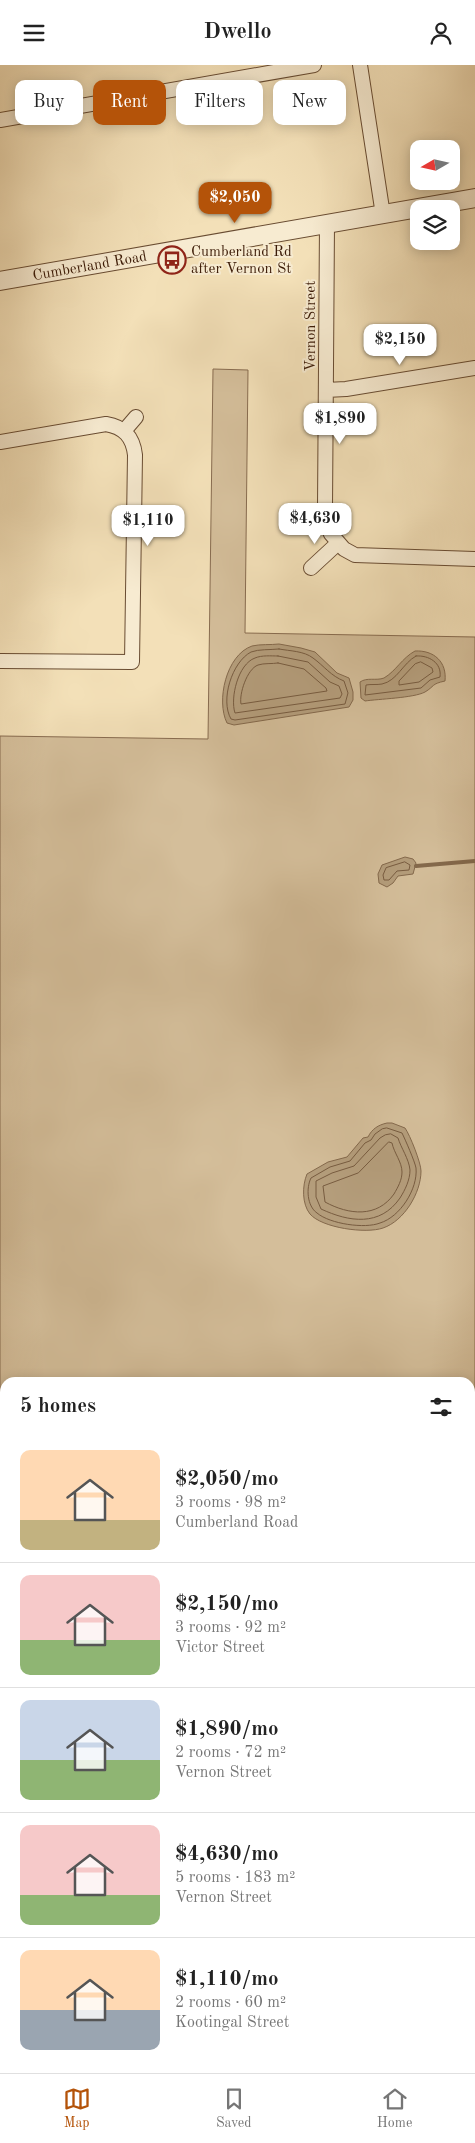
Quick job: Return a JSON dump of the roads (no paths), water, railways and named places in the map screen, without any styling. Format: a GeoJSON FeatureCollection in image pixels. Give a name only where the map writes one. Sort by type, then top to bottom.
{"type":"FeatureCollection","features":[{"type":"Feature","properties":{"kind":"street"},"geometry":{"type":"LineString","coordinates":[[0,120],[314,65]]}},
{"type":"Feature","properties":{"kind":"street"},"geometry":{"type":"LineString","coordinates":[[360,65],[383,215]]}},
{"type":"Feature","properties":{"kind":"street","name":"Cumberland Road"},"geometry":{"type":"LineString","coordinates":[[0,281],[475,198]]}},
{"type":"Feature","properties":{"kind":"street","name":"Vernon Street"},"geometry":{"type":"LineString","coordinates":[[327,225],[325,509],[328,527],[338,543]]}},
{"type":"Feature","properties":{"kind":"street"},"geometry":{"type":"LineString","coordinates":[[326,390],[346,389],[475,368]]}},
{"type":"Feature","properties":{"kind":"street"},"geometry":{"type":"LineString","coordinates":[[124,431],[136,417]]}},
{"type":"Feature","properties":{"kind":"street"},"geometry":{"type":"LineString","coordinates":[[0,442],[100,425],[112,425],[124,431],[132,443],[135,455],[132,662],[0,661]]}},
{"type":"Feature","properties":{"kind":"street"},"geometry":{"type":"LineString","coordinates":[[311,569],[338,543],[350,553],[363,557],[475,559]]}},
{"type":"Feature","properties":{"kind":"water"},"geometry":{"type":"Polygon","coordinates":[[[279,644],[315,652],[337,673],[349,678],[353,700],[349,707],[234,725],[227,723],[224,714],[223,691],[230,669],[236,659],[243,651],[252,646],[279,644]]]}},
{"type":"Feature","properties":{"kind":"water"},"geometry":{"type":"Polygon","coordinates":[[[415,651],[428,653],[438,659],[444,668],[445,681],[435,684],[425,692],[413,696],[365,701],[361,698],[360,682],[384,678],[415,651]]]}},
{"type":"Feature","properties":{"kind":"water"},"geometry":{"type":"Polygon","coordinates":[[[405,857],[413,859],[416,863],[413,874],[398,876],[387,887],[379,883],[378,874],[382,865],[405,857]]]}},
{"type":"Feature","properties":{"kind":"water"},"geometry":{"type":"Polygon","coordinates":[[[387,1123],[405,1128],[419,1162],[420,1179],[415,1197],[410,1205],[391,1224],[375,1230],[345,1229],[316,1219],[307,1210],[304,1200],[307,1174],[328,1162],[347,1157],[363,1138],[368,1137],[378,1126],[387,1123]]]}},
{"type":"Feature","properties":{"kind":"waterway"},"geometry":{"type":"LineString","coordinates":[[416,866],[475,861]]}},
{"type":"Feature","properties":{"kind":"place","name":"Cumberland Rd after Vernon St"},"geometry":{"type":"Point","coordinates":[172,260]}}]}
